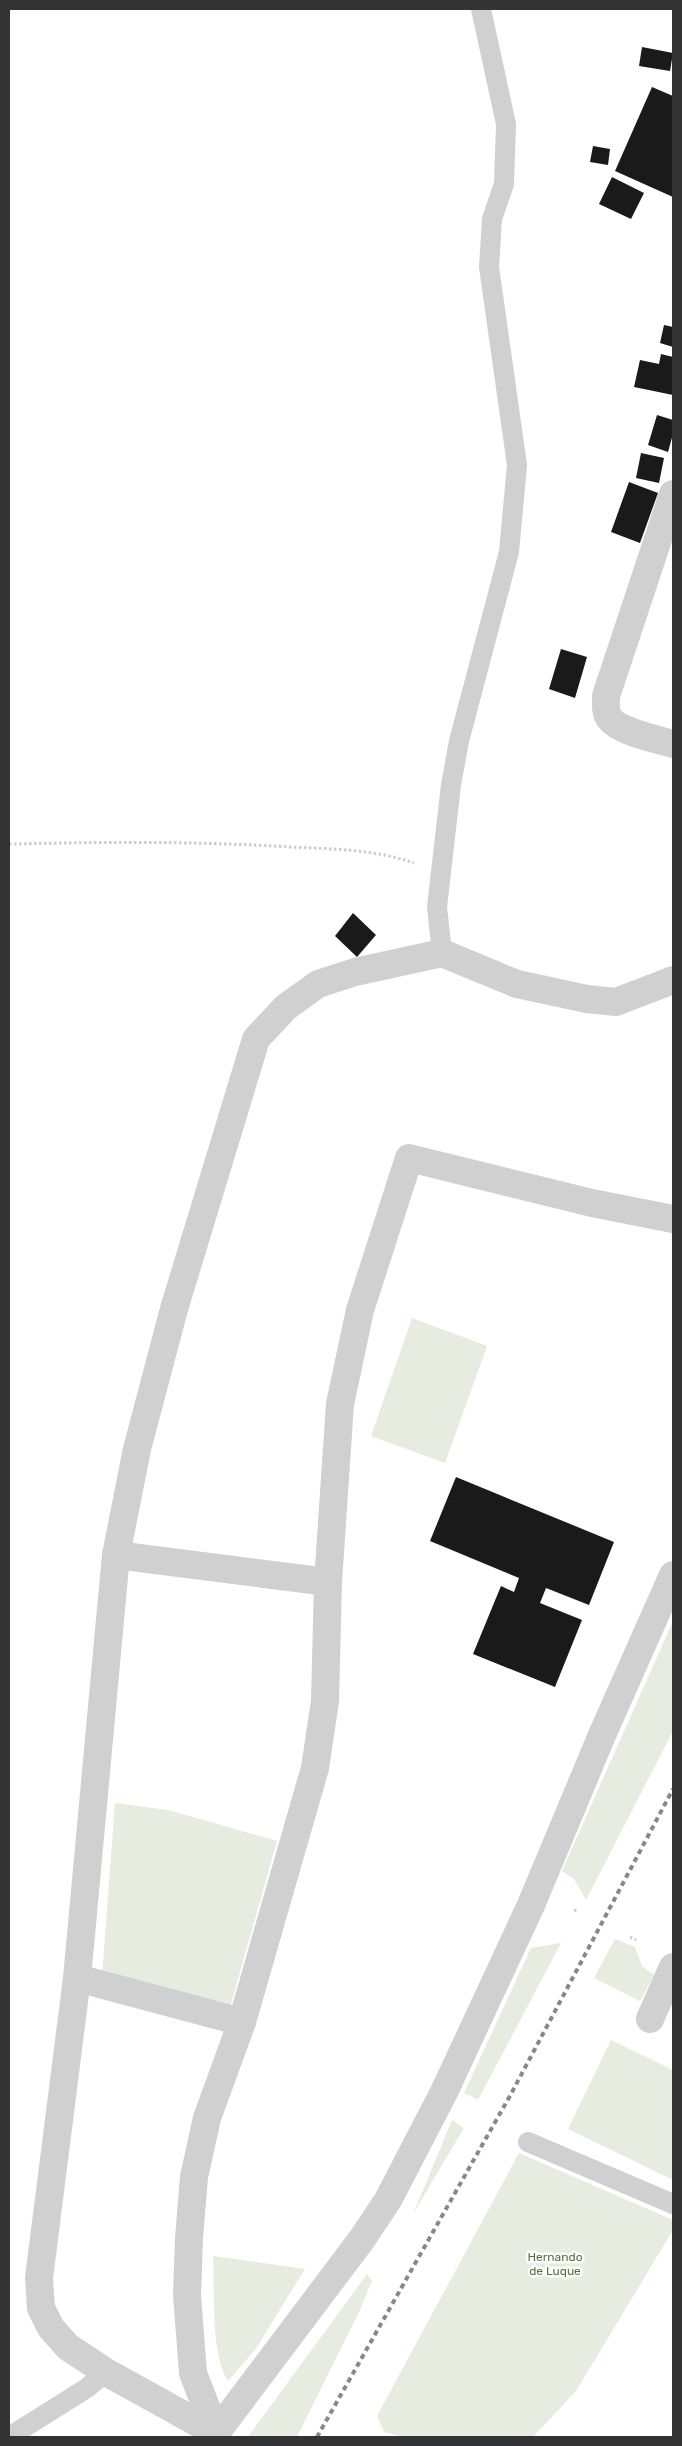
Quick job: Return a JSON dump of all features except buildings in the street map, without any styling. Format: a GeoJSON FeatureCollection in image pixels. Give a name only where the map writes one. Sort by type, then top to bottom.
{"type":"FeatureCollection","features":[{"type":"Feature","properties":{"kind":"street"},"geometry":{"type":"LineString","coordinates":[[673,494],[606,696],[606,709],[609,719],[618,726],[673,744]]}},
{"type":"Feature","properties":{"kind":"street"},"geometry":{"type":"LineString","coordinates":[[214,2435],[68,2348],[51,2328],[41,2308],[39,2278],[77,1978],[116,1555],[137,1449],[174,1310],[256,1039],[286,1006],[318,984],[356,972],[442,953],[518,984],[587,999],[616,1002],[673,980]]}},
{"type":"Feature","properties":{"kind":"street"},"geometry":{"type":"LineString","coordinates":[[214,2435],[193,2373],[187,2295],[188,2238],[194,2177],[206,2118],[242,2022],[315,1768],[325,1701],[328,1582],[340,1404],[360,1310],[409,1158],[592,1203],[673,1219]]}},
{"type":"Feature","properties":{"kind":"street"},"geometry":{"type":"LineString","coordinates":[[116,1555],[328,1582]]}},
{"type":"Feature","properties":{"kind":"street"},"geometry":{"type":"LineString","coordinates":[[214,2435],[362,2239],[392,2192],[444,2092],[531,1905],[602,1735],[673,1575]]}},
{"type":"Feature","properties":{"kind":"street"},"geometry":{"type":"LineString","coordinates":[[650,2019],[673,1967]]}},
{"type":"Feature","properties":{"kind":"street"},"geometry":{"type":"LineString","coordinates":[[77,1978],[242,2022]]}},
{"type":"Feature","properties":{"kind":"lane"},"geometry":{"type":"LineString","coordinates":[[442,953],[437,907],[458,741],[509,552],[517,466],[488,266],[492,219],[504,184],[506,124],[481,9]]}},
{"type":"Feature","properties":{"kind":"lane"},"geometry":{"type":"LineString","coordinates":[[528,2142],[673,2204]]}},
{"type":"Feature","properties":{"kind":"lane"},"geometry":{"type":"LineString","coordinates":[[14,2437],[17,2432],[87,2388],[106,2372]]}},
{"type":"Feature","properties":{"kind":"path"},"geometry":{"type":"LineString","coordinates":[[9,844],[242,844],[352,850],[399,858],[440,873]]}},
{"type":"Feature","properties":{"kind":"path"},"geometry":{"type":"LineString","coordinates":[[630,1937],[636,1940]]}},
{"type":"Feature","properties":{"kind":"green space"},"geometry":{"type":"Polygon","coordinates":[[[412,1318],[487,1346],[445,1463],[371,1436],[412,1318]]]}},
{"type":"Feature","properties":{"kind":"green space"},"geometry":{"type":"Polygon","coordinates":[[[673,1621],[673,1731],[586,1900],[574,1879],[562,1871],[673,1621]]]}},
{"type":"Feature","properties":{"kind":"green space"},"geometry":{"type":"Polygon","coordinates":[[[115,1803],[168,1810],[277,1841],[229,2011],[102,1976],[115,1803]]]}},
{"type":"Feature","properties":{"kind":"green space"},"geometry":{"type":"Polygon","coordinates":[[[615,1939],[635,1947],[642,1966],[654,1975],[640,2001],[594,1978],[615,1939]]]}},
{"type":"Feature","properties":{"kind":"green space"},"geometry":{"type":"Polygon","coordinates":[[[561,1943],[478,2100],[464,2093],[531,1948],[561,1943]]]}},
{"type":"Feature","properties":{"kind":"green space"},"geometry":{"type":"Polygon","coordinates":[[[611,2040],[673,2070],[673,2180],[568,2129],[611,2040]]]}},
{"type":"Feature","properties":{"kind":"green space"},"geometry":{"type":"Polygon","coordinates":[[[452,2120],[464,2128],[413,2214],[452,2120]]]}},
{"type":"Feature","properties":{"kind":"green space","name":"Hernando de Luque"},"geometry":{"type":"Polygon","coordinates":[[[519,2153],[673,2220],[673,2230],[576,2391],[533,2437],[403,2437],[384,2432],[377,2416],[519,2153]]]}},
{"type":"Feature","properties":{"kind":"green space"},"geometry":{"type":"Polygon","coordinates":[[[213,2256],[305,2269],[255,2350],[228,2381],[222,2369],[216,2338],[213,2256]]]}},
{"type":"Feature","properties":{"kind":"green space"},"geometry":{"type":"Polygon","coordinates":[[[367,2274],[372,2281],[359,2312],[297,2437],[248,2437],[367,2274]]]}},
{"type":"Feature","properties":{"kind":"railway"},"geometry":{"type":"LineString","coordinates":[[317,2437],[511,2094],[673,1789]]}}]}
